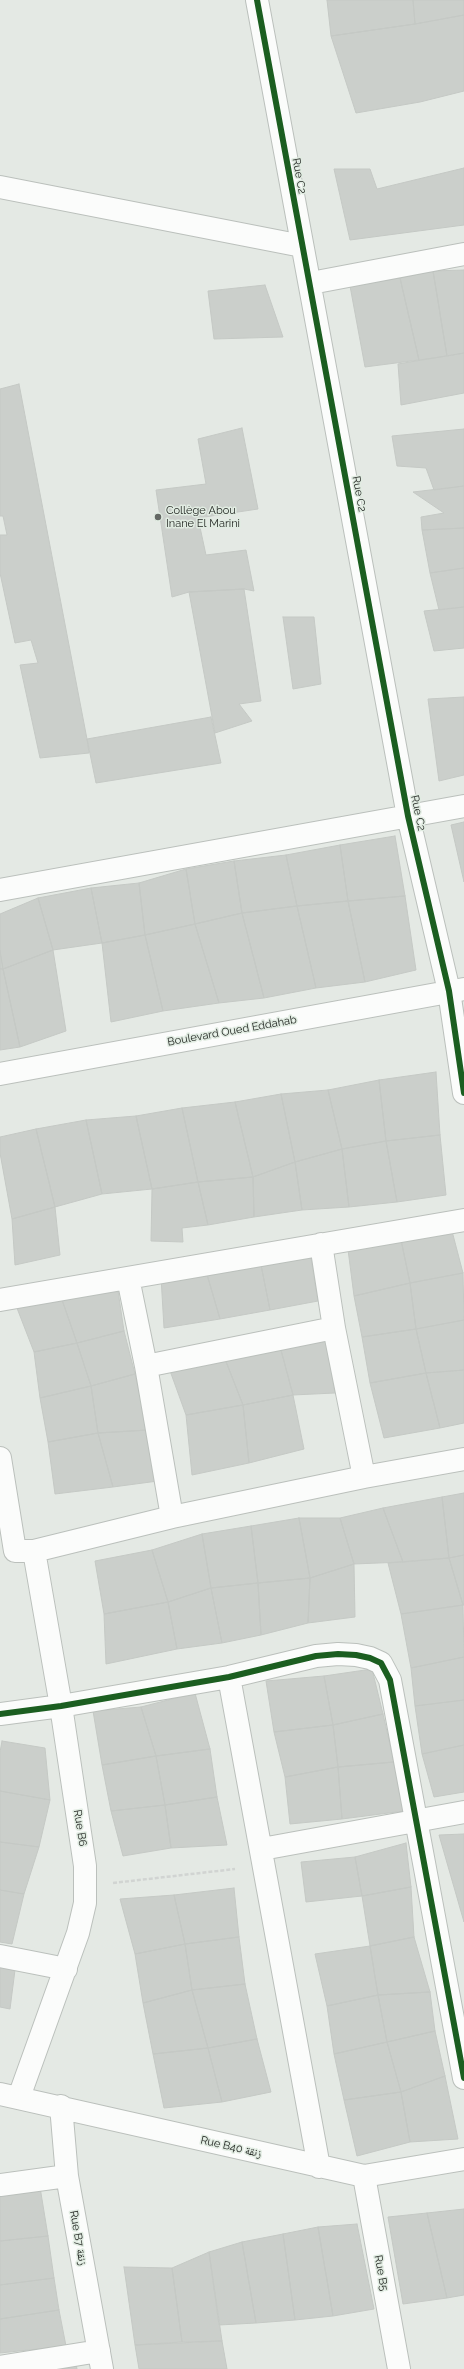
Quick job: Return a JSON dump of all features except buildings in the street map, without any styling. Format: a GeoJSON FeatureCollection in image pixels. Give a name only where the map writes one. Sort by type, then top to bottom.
{"type":"FeatureCollection","features":[{"type":"Feature","properties":{"kind":"street","name":"Rue C2"},"geometry":{"type":"LineString","coordinates":[[257,0],[302,246],[311,283],[408,816],[456,990],[464,1093]]}},
{"type":"Feature","properties":{"kind":"street"},"geometry":{"type":"LineString","coordinates":[[0,187],[302,246]]}},
{"type":"Feature","properties":{"kind":"street"},"geometry":{"type":"LineString","coordinates":[[311,283],[464,254]]}},
{"type":"Feature","properties":{"kind":"street"},"geometry":{"type":"LineString","coordinates":[[0,890],[464,806]]}},
{"type":"Feature","properties":{"kind":"street","name":"Boulevard Oued Eddahab"},"geometry":{"type":"LineString","coordinates":[[0,1074],[456,990]]}},
{"type":"Feature","properties":{"kind":"street"},"geometry":{"type":"LineString","coordinates":[[0,1300],[464,1220]]}},
{"type":"Feature","properties":{"kind":"street"},"geometry":{"type":"LineString","coordinates":[[322,1244],[334,1328],[364,1477]]}},
{"type":"Feature","properties":{"kind":"street"},"geometry":{"type":"LineString","coordinates":[[128,1278],[146,1366],[172,1517]]}},
{"type":"Feature","properties":{"kind":"street"},"geometry":{"type":"LineString","coordinates":[[146,1366],[334,1328]]}},
{"type":"Feature","properties":{"kind":"street","name":"Rue B6"},"geometry":{"type":"LineString","coordinates":[[0,1458],[16,1551],[61,1706],[85,1866],[85,1903],[78,1933],[66,1969],[10,2095]]}},
{"type":"Feature","properties":{"kind":"street"},"geometry":{"type":"LineString","coordinates":[[16,1551],[364,1477],[464,1459]]}},
{"type":"Feature","properties":{"kind":"street"},"geometry":{"type":"LineString","coordinates":[[0,1714],[61,1706],[229,1677],[316,1656],[338,1654],[370,1658],[381,1663],[390,1680],[464,2078]]}},
{"type":"Feature","properties":{"kind":"street"},"geometry":{"type":"LineString","coordinates":[[229,1677],[264,1857],[319,2167]]}},
{"type":"Feature","properties":{"kind":"street"},"geometry":{"type":"LineString","coordinates":[[264,1857],[416,1821],[464,1812]]}},
{"type":"Feature","properties":{"kind":"street"},"geometry":{"type":"LineString","coordinates":[[0,1956],[66,1969]]}},
{"type":"Feature","properties":{"kind":"street","name":"Rue B40 زنقة"},"geometry":{"type":"LineString","coordinates":[[10,2095],[319,2167],[364,2176],[464,2159]]}},
{"type":"Feature","properties":{"kind":"street","name":"Rue B7 زنقة"},"geometry":{"type":"LineString","coordinates":[[61,2106],[67,2176],[101,2360]]}},
{"type":"Feature","properties":{"kind":"street"},"geometry":{"type":"LineString","coordinates":[[0,2185],[67,2176]]}},
{"type":"Feature","properties":{"kind":"street","name":"Rue B5"},"geometry":{"type":"LineString","coordinates":[[364,2176],[399,2369]]}},
{"type":"Feature","properties":{"kind":"street"},"geometry":{"type":"LineString","coordinates":[[0,2367],[101,2360]]}},
{"type":"Feature","properties":{"kind":"path"},"geometry":{"type":"LineString","coordinates":[[85,1886],[264,1857]]}},
{"type":"Feature","properties":{"kind":"cycle path"},"geometry":{"type":"LineString","coordinates":[[257,0],[408,816],[449,991],[464,1093]]}},
{"type":"Feature","properties":{"kind":"cycle path"},"geometry":{"type":"LineString","coordinates":[[0,1714],[61,1706],[229,1677],[316,1656],[338,1654],[356,1655],[370,1658],[381,1663],[390,1680],[464,2078]]}},
{"type":"Feature","properties":{"kind":"place","name":"Collège Abou Inane El Marini"},"geometry":{"type":"Point","coordinates":[158,517]}}]}
